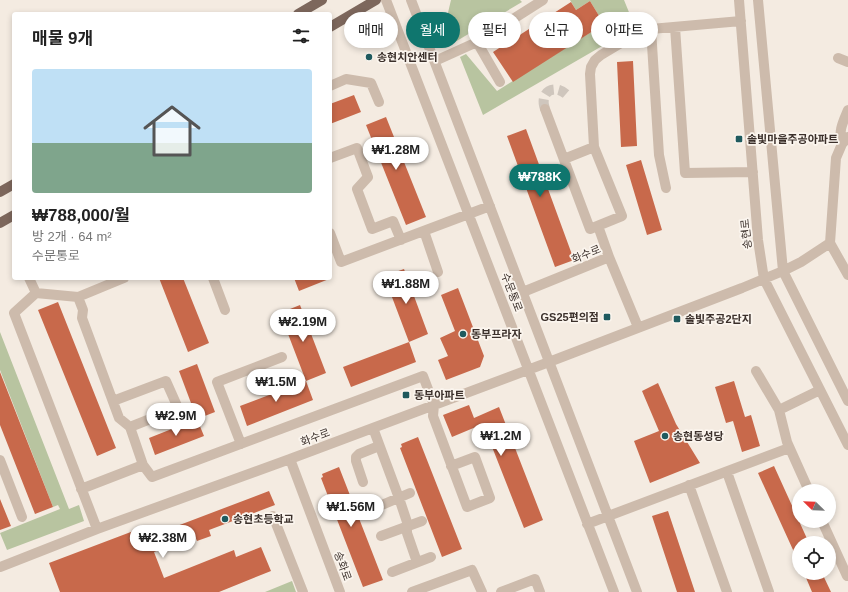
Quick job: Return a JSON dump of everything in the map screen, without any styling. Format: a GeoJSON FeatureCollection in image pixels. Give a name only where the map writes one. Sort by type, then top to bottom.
{"type":"FeatureCollection","features":[{"type":"Feature","properties":{"kind":"main road"},"geometry":{"type":"LineString","coordinates":[[301,12],[322,0]]}},
{"type":"Feature","properties":{"kind":"main road"},"geometry":{"type":"LineString","coordinates":[[332,26],[376,0]]}},
{"type":"Feature","properties":{"kind":"main road"},"geometry":{"type":"LineString","coordinates":[[0,192],[12,185]]}},
{"type":"Feature","properties":{"kind":"main road"},"geometry":{"type":"LineString","coordinates":[[0,223],[12,216]]}},
{"type":"Feature","properties":{"kind":"street","name":"수문통로"},"geometry":{"type":"LineString","coordinates":[[386,0],[614,592]]}},
{"type":"Feature","properties":{"kind":"street","name":"수문통로"},"geometry":{"type":"LineString","coordinates":[[411,0],[637,592]]}},
{"type":"Feature","properties":{"kind":"street"},"geometry":{"type":"LineString","coordinates":[[521,14],[543,0]]}},
{"type":"Feature","properties":{"kind":"street","name":"송현로"},"geometry":{"type":"LineString","coordinates":[[739,0],[758,240],[764,279],[848,445]]}},
{"type":"Feature","properties":{"kind":"street"},"geometry":{"type":"LineString","coordinates":[[758,0],[783,271],[848,401]]}},
{"type":"Feature","properties":{"kind":"street"},"geometry":{"type":"LineString","coordinates":[[658,28],[741,21]]}},
{"type":"Feature","properties":{"kind":"street"},"geometry":{"type":"LineString","coordinates":[[674,27],[685,173],[753,172]]}},
{"type":"Feature","properties":{"kind":"street"},"geometry":{"type":"LineString","coordinates":[[435,61],[468,46]]}},
{"type":"Feature","properties":{"kind":"street"},"geometry":{"type":"LineString","coordinates":[[480,48],[500,82]]}},
{"type":"Feature","properties":{"kind":"street"},"geometry":{"type":"LineString","coordinates":[[545,109],[590,229],[622,216],[594,147],[590,74],[591,67],[595,60],[613,48]]}},
{"type":"Feature","properties":{"kind":"street"},"geometry":{"type":"LineString","coordinates":[[652,48],[659,155],[666,188]]}},
{"type":"Feature","properties":{"kind":"street"},"geometry":{"type":"LineString","coordinates":[[332,85],[346,79],[371,83],[379,102]]}},
{"type":"Feature","properties":{"kind":"street"},"geometry":{"type":"LineString","coordinates":[[848,110],[840,128],[840,136],[845,141],[836,158],[830,243],[848,275]]}},
{"type":"Feature","properties":{"kind":"street"},"geometry":{"type":"LineString","coordinates":[[564,159],[594,147]]}},
{"type":"Feature","properties":{"kind":"street"},"geometry":{"type":"LineString","coordinates":[[332,157],[357,148],[368,177],[357,189],[372,228],[393,220],[401,240]]}},
{"type":"Feature","properties":{"kind":"street"},"geometry":{"type":"LineString","coordinates":[[332,238],[341,262],[490,206]]}},
{"type":"Feature","properties":{"kind":"street"},"geometry":{"type":"LineString","coordinates":[[598,226],[609,257]]}},
{"type":"Feature","properties":{"kind":"street"},"geometry":{"type":"LineString","coordinates":[[424,231],[438,272]]}},
{"type":"Feature","properties":{"kind":"street","name":"화수로"},"geometry":{"type":"LineString","coordinates":[[0,567],[97,529],[550,362],[764,279],[801,262],[830,243]]}},
{"type":"Feature","properties":{"kind":"street","name":"화수로"},"geometry":{"type":"LineString","coordinates":[[523,292],[609,257],[638,327]]}},
{"type":"Feature","properties":{"kind":"street"},"geometry":{"type":"LineString","coordinates":[[30,280],[36,293]]}},
{"type":"Feature","properties":{"kind":"street"},"geometry":{"type":"LineString","coordinates":[[97,529],[14,313],[36,293],[78,297],[119,280]]}},
{"type":"Feature","properties":{"kind":"street"},"geometry":{"type":"LineString","coordinates":[[214,280],[225,310]]}},
{"type":"Feature","properties":{"kind":"street"},"geometry":{"type":"LineString","coordinates":[[78,297],[86,312],[82,318],[119,418],[130,427],[143,465],[152,477],[423,376],[434,405],[433,416],[451,466],[467,507],[490,498],[475,456],[451,466]]}},
{"type":"Feature","properties":{"kind":"street"},"geometry":{"type":"LineString","coordinates":[[241,444],[217,382],[282,357]]}},
{"type":"Feature","properties":{"kind":"street"},"geometry":{"type":"LineString","coordinates":[[756,371],[779,410],[789,448],[806,484]]}},
{"type":"Feature","properties":{"kind":"street"},"geometry":{"type":"LineString","coordinates":[[113,401],[166,381],[178,408],[130,427]]}},
{"type":"Feature","properties":{"kind":"street"},"geometry":{"type":"LineString","coordinates":[[779,410],[820,390]]}},
{"type":"Feature","properties":{"kind":"street"},"geometry":{"type":"LineString","coordinates":[[373,428],[407,522],[407,533],[417,562]]}},
{"type":"Feature","properties":{"kind":"street"},"geometry":{"type":"LineString","coordinates":[[363,482],[356,457],[358,454],[379,446]]}},
{"type":"Feature","properties":{"kind":"street"},"geometry":{"type":"LineString","coordinates":[[588,524],[789,448]]}},
{"type":"Feature","properties":{"kind":"street","name":"송화로"},"geometry":{"type":"LineString","coordinates":[[290,459],[340,592]]}},
{"type":"Feature","properties":{"kind":"street"},"geometry":{"type":"LineString","coordinates":[[0,460],[22,517]]}},
{"type":"Feature","properties":{"kind":"street"},"geometry":{"type":"LineString","coordinates":[[81,489],[143,465]]}},
{"type":"Feature","properties":{"kind":"street"},"geometry":{"type":"LineString","coordinates":[[727,472],[769,592]]}},
{"type":"Feature","properties":{"kind":"street"},"geometry":{"type":"LineString","coordinates":[[689,486],[727,592]]}},
{"type":"Feature","properties":{"kind":"street"},"geometry":{"type":"LineString","coordinates":[[377,507],[410,493]]}},
{"type":"Feature","properties":{"kind":"street"},"geometry":{"type":"LineString","coordinates":[[273,516],[303,592]]}},
{"type":"Feature","properties":{"kind":"street"},"geometry":{"type":"LineString","coordinates":[[381,536],[422,520]]}},
{"type":"Feature","properties":{"kind":"street"},"geometry":{"type":"LineString","coordinates":[[825,528],[848,576]]}},
{"type":"Feature","properties":{"kind":"street"},"geometry":{"type":"LineString","coordinates":[[392,572],[431,557]]}},
{"type":"Feature","properties":{"kind":"street"},"geometry":{"type":"LineString","coordinates":[[412,592],[472,570],[482,592]]}},
{"type":"Feature","properties":{"kind":"street"},"geometry":{"type":"LineString","coordinates":[[501,592],[535,579],[540,592]]}},
{"type":"Feature","properties":{"kind":"green space"},"geometry":{"type":"Polygon","coordinates":[[[451,0],[520,0],[522,2],[505,12],[468,12],[468,34],[460,39],[460,12],[448,12],[451,0]]]}},
{"type":"Feature","properties":{"kind":"green space"},"geometry":{"type":"Polygon","coordinates":[[[570,0],[624,0],[629,12],[597,12],[590,1],[576,10],[570,0]]]}},
{"type":"Feature","properties":{"kind":"green space"},"geometry":{"type":"Polygon","coordinates":[[[591,32],[591,48],[599,48],[483,115],[460,57],[466,54],[497,91],[566,48],[583,48],[583,37],[591,32]]]}},
{"type":"Feature","properties":{"kind":"green space"},"geometry":{"type":"Polygon","coordinates":[[[0,332],[69,509],[79,505],[84,521],[7,550],[0,533],[60,509],[58,505],[53,507],[0,370],[0,332]]]}},
{"type":"Feature","properties":{"kind":"green space"},"geometry":{"type":"Polygon","coordinates":[[[292,581],[296,592],[265,592],[292,581]]]}},
{"type":"Feature","properties":{"kind":"building"},"geometry":{"type":"Polygon","coordinates":[[[590,1],[597,12],[591,12],[591,32],[583,37],[583,12],[555,12],[571,2],[576,10],[590,1]]]}},
{"type":"Feature","properties":{"kind":"building"},"geometry":{"type":"Polygon","coordinates":[[[529,29],[529,48],[566,48],[513,82],[493,52],[499,48],[521,48],[521,34],[529,29]]]}},
{"type":"Feature","properties":{"kind":"building"},"geometry":{"type":"Polygon","coordinates":[[[633,61],[637,146],[621,147],[617,62],[633,61]]]}},
{"type":"Feature","properties":{"kind":"building"},"geometry":{"type":"Polygon","coordinates":[[[354,95],[361,112],[332,123],[332,103],[354,95]]]}},
{"type":"Feature","properties":{"kind":"building"},"geometry":{"type":"Polygon","coordinates":[[[386,117],[426,217],[406,225],[366,125],[386,117]]]}},
{"type":"Feature","properties":{"kind":"building"},"geometry":{"type":"Polygon","coordinates":[[[526,129],[574,260],[555,267],[507,136],[526,129]]]}},
{"type":"Feature","properties":{"kind":"building"},"geometry":{"type":"Polygon","coordinates":[[[641,160],[662,230],[647,235],[626,165],[641,160]]]}},
{"type":"Feature","properties":{"kind":"building"},"geometry":{"type":"Polygon","coordinates":[[[404,269],[428,334],[409,342],[384,276],[404,269]]]}},
{"type":"Feature","properties":{"kind":"building"},"geometry":{"type":"Polygon","coordinates":[[[160,280],[184,280],[209,343],[188,352],[160,280]]]}},
{"type":"Feature","properties":{"kind":"building"},"geometry":{"type":"Polygon","coordinates":[[[295,280],[326,280],[299,291],[295,280]]]}},
{"type":"Feature","properties":{"kind":"building","name":"동부프라자"},"geometry":{"type":"Polygon","coordinates":[[[458,288],[484,356],[480,367],[446,380],[438,360],[448,356],[440,338],[455,331],[441,295],[458,288]]]}},
{"type":"Feature","properties":{"kind":"building"},"geometry":{"type":"Polygon","coordinates":[[[58,302],[116,448],[97,456],[38,310],[58,302]]]}},
{"type":"Feature","properties":{"kind":"building"},"geometry":{"type":"Polygon","coordinates":[[[300,305],[326,373],[306,381],[280,313],[300,305]]]}},
{"type":"Feature","properties":{"kind":"building"},"geometry":{"type":"Polygon","coordinates":[[[409,342],[416,362],[351,387],[343,367],[409,342]]]}},
{"type":"Feature","properties":{"kind":"building"},"geometry":{"type":"Polygon","coordinates":[[[197,364],[215,412],[197,419],[179,371],[197,364]]]}},
{"type":"Feature","properties":{"kind":"building"},"geometry":{"type":"Polygon","coordinates":[[[0,372],[53,507],[35,514],[0,425],[0,372]]]}},
{"type":"Feature","properties":{"kind":"building"},"geometry":{"type":"Polygon","coordinates":[[[306,381],[313,400],[247,426],[240,406],[306,381]]]}},
{"type":"Feature","properties":{"kind":"building"},"geometry":{"type":"Polygon","coordinates":[[[734,381],[745,417],[751,415],[760,446],[742,452],[733,421],[726,423],[715,387],[734,381]]]}},
{"type":"Feature","properties":{"kind":"building","name":"송현동성당"},"geometry":{"type":"Polygon","coordinates":[[[658,383],[676,424],[700,463],[650,483],[634,441],[659,431],[642,391],[658,383]]]}},
{"type":"Feature","properties":{"kind":"building"},"geometry":{"type":"Polygon","coordinates":[[[469,405],[474,418],[499,407],[543,520],[524,528],[483,424],[452,437],[443,415],[469,405]]]}},
{"type":"Feature","properties":{"kind":"building"},"geometry":{"type":"Polygon","coordinates":[[[197,419],[204,436],[155,455],[149,438],[197,419]]]}},
{"type":"Feature","properties":{"kind":"building"},"geometry":{"type":"Polygon","coordinates":[[[418,437],[462,549],[442,557],[400,448],[402,447],[401,444],[418,437]]]}},
{"type":"Feature","properties":{"kind":"building"},"geometry":{"type":"Polygon","coordinates":[[[774,466],[792,506],[792,528],[802,528],[806,536],[792,536],[792,548],[758,473],[774,466]]]}},
{"type":"Feature","properties":{"kind":"building"},"geometry":{"type":"Polygon","coordinates":[[[339,467],[383,580],[363,587],[321,478],[323,477],[322,474],[339,467]]]}},
{"type":"Feature","properties":{"kind":"building"},"geometry":{"type":"Polygon","coordinates":[[[269,491],[275,505],[209,530],[211,536],[197,541],[195,536],[154,552],[164,578],[234,550],[236,557],[261,547],[271,571],[219,592],[60,592],[49,563],[144,527],[148,537],[269,491]]]}},
{"type":"Feature","properties":{"kind":"building"},"geometry":{"type":"Polygon","coordinates":[[[0,499],[11,526],[0,530],[0,499]]]}},
{"type":"Feature","properties":{"kind":"building"},"geometry":{"type":"Polygon","coordinates":[[[668,511],[695,592],[677,592],[652,516],[668,511]]]}},
{"type":"Feature","properties":{"kind":"building"},"geometry":{"type":"Polygon","coordinates":[[[807,580],[825,580],[831,592],[812,592],[807,580]]]}},
{"type":"Feature","properties":{"kind":"tunnel"},"geometry":{"type":"LineString","coordinates":[[545,109],[544,98],[548,91],[556,89],[566,94]]}},
{"type":"Feature","properties":{"kind":"place","name":"송현치안센터"},"geometry":{"type":"Point","coordinates":[369,57]}},
{"type":"Feature","properties":{"kind":"place","name":"솔빛마을주공아파트"},"geometry":{"type":"Point","coordinates":[739,139]}},
{"type":"Feature","properties":{"kind":"place","name":"GS25편의점"},"geometry":{"type":"Point","coordinates":[607,317]}},
{"type":"Feature","properties":{"kind":"place","name":"솔빛주공2단지"},"geometry":{"type":"Point","coordinates":[677,319]}},
{"type":"Feature","properties":{"kind":"place","name":"동부프라자"},"geometry":{"type":"Point","coordinates":[463,334]}},
{"type":"Feature","properties":{"kind":"place","name":"동부아파트"},"geometry":{"type":"Point","coordinates":[406,395]}},
{"type":"Feature","properties":{"kind":"place","name":"송현동성당"},"geometry":{"type":"Point","coordinates":[665,436]}},
{"type":"Feature","properties":{"kind":"place","name":"송현초등학교"},"geometry":{"type":"Point","coordinates":[225,519]}}]}
